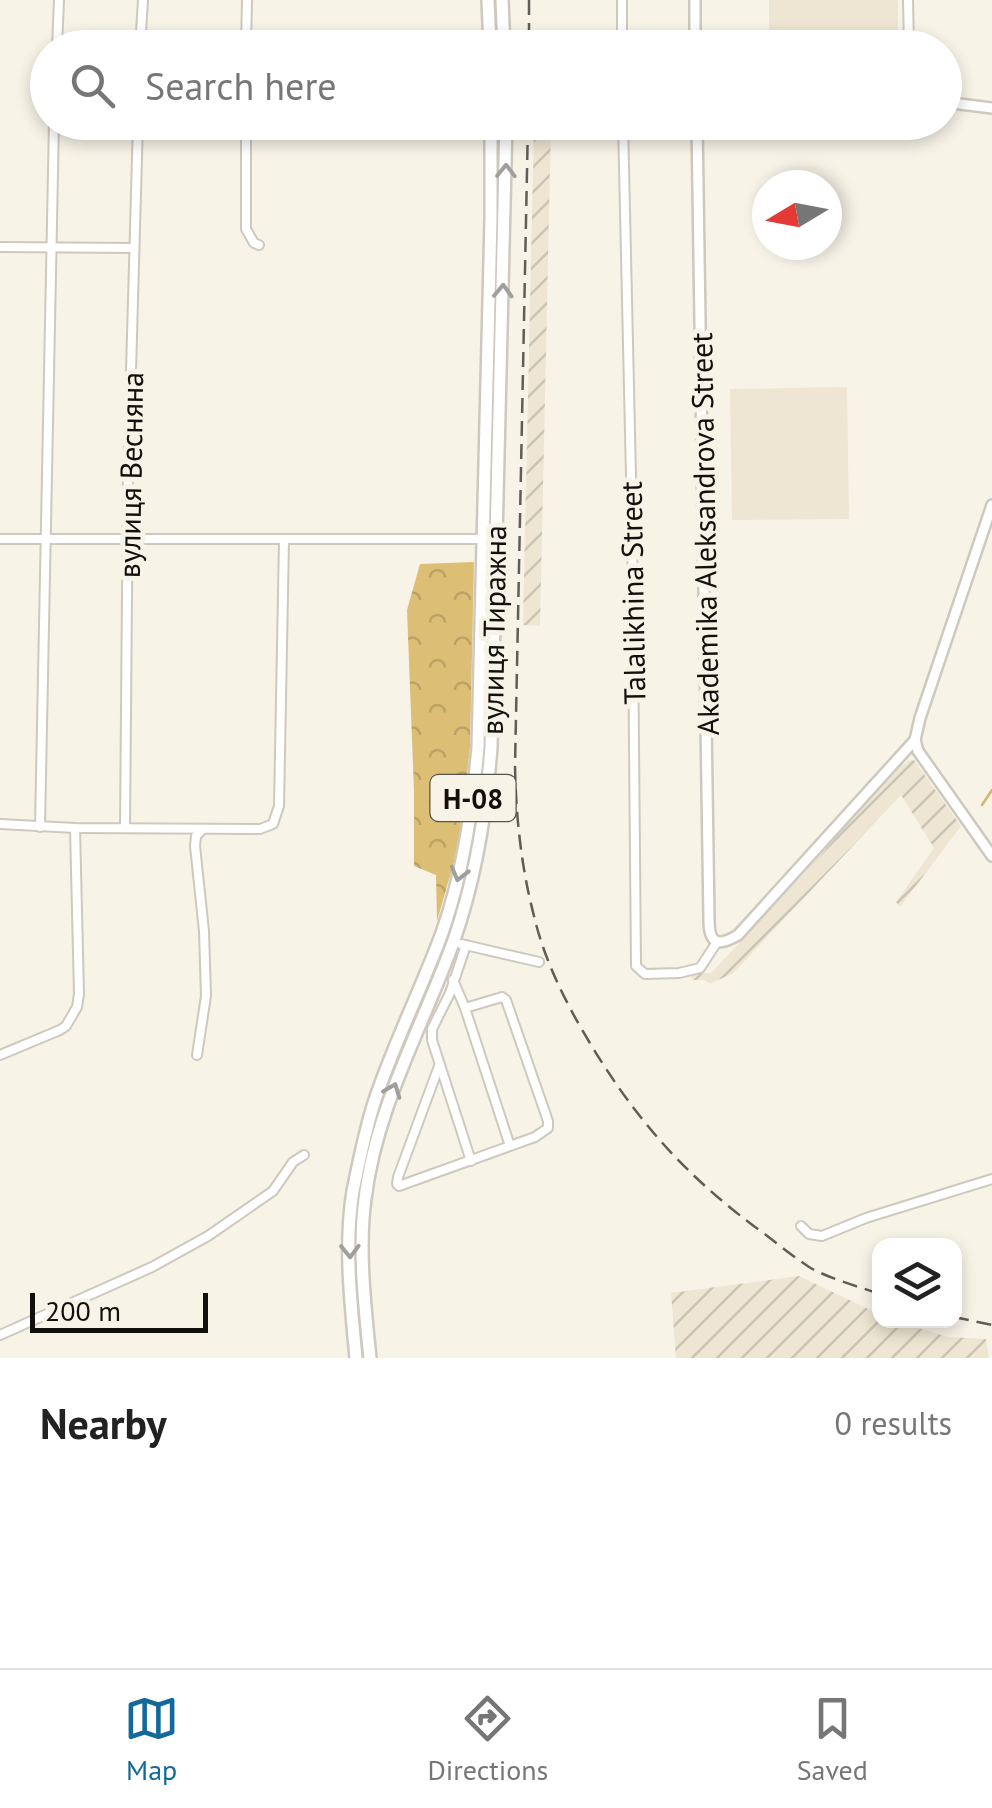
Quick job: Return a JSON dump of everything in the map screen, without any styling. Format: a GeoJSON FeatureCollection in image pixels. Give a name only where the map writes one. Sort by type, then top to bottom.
{"type":"FeatureCollection","features":[{"type":"Feature","properties":{"kind":"main road"},"geometry":{"type":"LineString","coordinates":[[488,0],[489,30]]}},
{"type":"Feature","properties":{"kind":"main road"},"geometry":{"type":"LineString","coordinates":[[502,0],[503,30]]}},
{"type":"Feature","properties":{"kind":"main road","name":"вулиця Тиражна"},"geometry":{"type":"LineString","coordinates":[[370,1358],[363,1238],[364,1200],[374,1150],[387,1106],[454,939],[473,880],[488,797],[491,140]]}},
{"type":"Feature","properties":{"kind":"main road","name":"вулиця Тиражна"},"geometry":{"type":"LineString","coordinates":[[489,539],[505,140]]}},
{"type":"Feature","properties":{"kind":"main road","name":"вулиця Тиражна"},"geometry":{"type":"LineString","coordinates":[[356,1358],[349,1236],[360,1154],[374,1101],[454,939]]}},
{"type":"Feature","properties":{"kind":"street"},"geometry":{"type":"LineString","coordinates":[[58,30],[59,0]]}},
{"type":"Feature","properties":{"kind":"street"},"geometry":{"type":"LineString","coordinates":[[141,30],[143,0]]}},
{"type":"Feature","properties":{"kind":"street"},"geometry":{"type":"LineString","coordinates":[[247,30],[248,0]]}},
{"type":"Feature","properties":{"kind":"street"},"geometry":{"type":"LineString","coordinates":[[622,0],[622,30]]}},
{"type":"Feature","properties":{"kind":"street"},"geometry":{"type":"LineString","coordinates":[[695,0],[696,30]]}},
{"type":"Feature","properties":{"kind":"street"},"geometry":{"type":"LineString","coordinates":[[908,0],[909,30]]}},
{"type":"Feature","properties":{"kind":"street"},"geometry":{"type":"LineString","coordinates":[[962,104],[992,108]]}},
{"type":"Feature","properties":{"kind":"street"},"geometry":{"type":"LineString","coordinates":[[40,827],[54,140]]}},
{"type":"Feature","properties":{"kind":"street","name":"вулиця Весняна"},"geometry":{"type":"LineString","coordinates":[[125,828],[137,140]]}},
{"type":"Feature","properties":{"kind":"street"},"geometry":{"type":"LineString","coordinates":[[246,140],[246,228],[259,246]]}},
{"type":"Feature","properties":{"kind":"street","name":"Talalikhina Street"},"geometry":{"type":"LineString","coordinates":[[624,140],[636,966],[645,974],[693,970],[704,964],[716,942]]}},
{"type":"Feature","properties":{"kind":"street","name":"Akademika Aleksandrova Street"},"geometry":{"type":"LineString","coordinates":[[697,140],[708,920],[716,942]]}},
{"type":"Feature","properties":{"kind":"street"},"geometry":{"type":"LineString","coordinates":[[0,246],[134,248]]}},
{"type":"Feature","properties":{"kind":"street"},"geometry":{"type":"LineString","coordinates":[[992,505],[915,740],[918,751],[992,856]]}},
{"type":"Feature","properties":{"kind":"street"},"geometry":{"type":"LineString","coordinates":[[0,539],[489,539]]}},
{"type":"Feature","properties":{"kind":"street"},"geometry":{"type":"LineString","coordinates":[[0,824],[260,829],[273,824],[279,806],[284,540]]}},
{"type":"Feature","properties":{"kind":"street"},"geometry":{"type":"LineString","coordinates":[[716,942],[738,934],[915,740]]}},
{"type":"Feature","properties":{"kind":"street"},"geometry":{"type":"LineString","coordinates":[[0,1055],[60,1030],[76,1006],[79,979],[75,828]]}},
{"type":"Feature","properties":{"kind":"street"},"geometry":{"type":"LineString","coordinates":[[197,1056],[206,996],[204,931],[194,846],[203,829]]}},
{"type":"Feature","properties":{"kind":"street"},"geometry":{"type":"LineString","coordinates":[[471,1161],[432,1040],[432,1029],[450,994],[454,939],[539,962]]}},
{"type":"Feature","properties":{"kind":"street"},"geometry":{"type":"LineString","coordinates":[[453,980],[466,1008],[510,1146]]}},
{"type":"Feature","properties":{"kind":"street"},"geometry":{"type":"LineString","coordinates":[[439,1066],[397,1184],[404,1186],[541,1135],[548,1128],[506,1000],[502,997],[466,1008]]}},
{"type":"Feature","properties":{"kind":"street"},"geometry":{"type":"LineString","coordinates":[[0,1335],[152,1267],[208,1236],[274,1191],[293,1162],[304,1155]]}},
{"type":"Feature","properties":{"kind":"street"},"geometry":{"type":"LineString","coordinates":[[800,1226],[809,1234],[822,1236],[866,1218],[992,1179]]}},
{"type":"Feature","properties":{"kind":"shaded area"},"geometry":{"type":"Polygon","coordinates":[[[769,0],[898,0],[898,30],[769,30],[769,0]]]}},
{"type":"Feature","properties":{"kind":"shaded area"},"geometry":{"type":"Polygon","coordinates":[[[534,140],[551,140],[540,626],[523,625],[534,140]]]}},
{"type":"Feature","properties":{"kind":"shaded area"},"geometry":{"type":"Polygon","coordinates":[[[847,387],[849,519],[732,520],[730,389],[847,387]]]}},
{"type":"Feature","properties":{"kind":"shaded area"},"geometry":{"type":"Polygon","coordinates":[[[914,760],[961,826],[900,907],[896,902],[934,848],[901,795],[733,973],[710,984],[692,980],[691,974],[711,973],[890,774],[914,760]]]}},
{"type":"Feature","properties":{"kind":"shaded area"},"geometry":{"type":"Polygon","coordinates":[[[799,1276],[872,1311],[872,1328],[918,1328],[948,1337],[986,1339],[989,1358],[676,1358],[671,1293],[799,1276]]]}},
{"type":"Feature","properties":{"kind":"green space"},"geometry":{"type":"Polygon","coordinates":[[[474,562],[470,747],[460,841],[437,921],[436,875],[414,866],[407,610],[420,564],[474,562]]]}},
{"type":"Feature","properties":{"kind":"waterway"},"geometry":{"type":"LineString","coordinates":[[982,805],[992,790]]}},
{"type":"Feature","properties":{"kind":"railway"},"geometry":{"type":"LineString","coordinates":[[529,0],[529,30]]}},
{"type":"Feature","properties":{"kind":"railway"},"geometry":{"type":"LineString","coordinates":[[528,140],[515,766],[523,860],[538,931],[553,974],[600,1060],[640,1116],[684,1166],[803,1263],[872,1291]]}},
{"type":"Feature","properties":{"kind":"railway"},"geometry":{"type":"LineString","coordinates":[[962,1319],[992,1325]]}}]}
